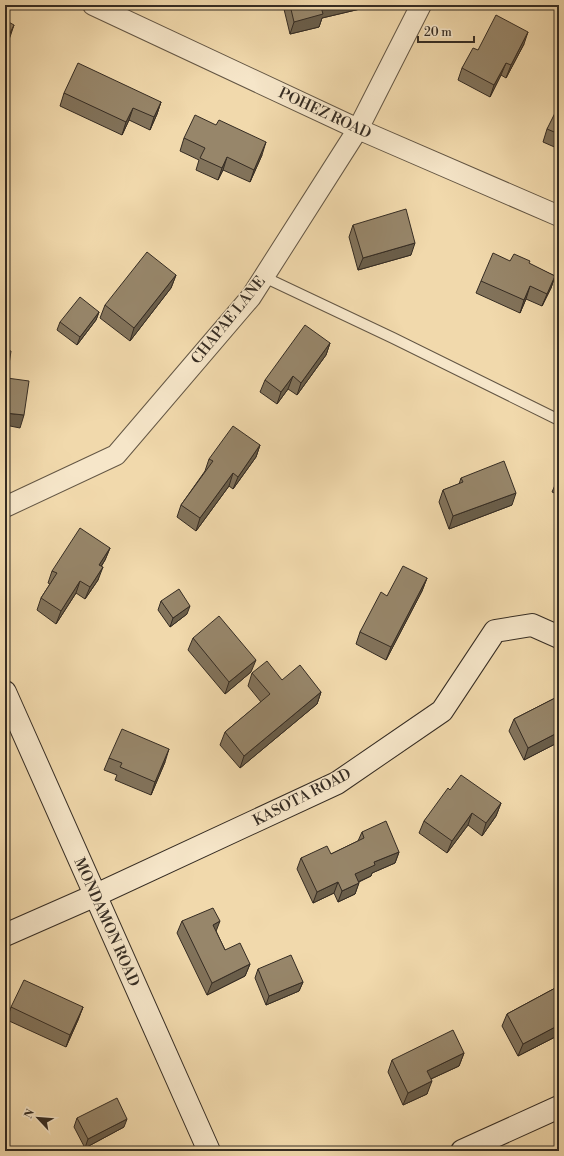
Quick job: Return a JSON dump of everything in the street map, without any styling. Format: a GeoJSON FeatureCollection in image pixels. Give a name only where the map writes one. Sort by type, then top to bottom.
{"type":"FeatureCollection","features":[{"type":"Feature","properties":{"kind":"street","name":"POHEZ ROAD"},"geometry":{"type":"LineString","coordinates":[[93,5],[358,129],[559,216]]}},
{"type":"Feature","properties":{"kind":"street","name":"CHAPAE LANE"},"geometry":{"type":"LineString","coordinates":[[5,507],[116,454],[251,297],[358,129],[421,5]]}},
{"type":"Feature","properties":{"kind":"street","name":"KASOTA ROAD"},"geometry":{"type":"LineString","coordinates":[[5,935],[96,895],[337,783],[442,711],[495,631],[532,624],[559,637]]}},
{"type":"Feature","properties":{"kind":"street","name":"MONDAMON ROAD"},"geometry":{"type":"LineString","coordinates":[[5,692],[209,1151]]}},
{"type":"Feature","properties":{"kind":"street"},"geometry":{"type":"LineString","coordinates":[[462,1151],[559,1107]]}},
{"type":"Feature","properties":{"kind":"lane"},"geometry":{"type":"LineString","coordinates":[[264,277],[393,338],[559,420]]}},
{"type":"Feature","properties":{"kind":"building"},"geometry":{"type":"Polygon","coordinates":[[[290,5],[329,5],[321,7],[323,14],[294,22],[290,5]]]}},
{"type":"Feature","properties":{"kind":"building"},"geometry":{"type":"Polygon","coordinates":[[[496,15],[528,32],[511,65],[506,63],[494,85],[462,68],[473,48],[478,50],[496,15]]]}},
{"type":"Feature","properties":{"kind":"building"},"geometry":{"type":"Polygon","coordinates":[[[5,20],[14,25],[5,43],[5,20]]]}},
{"type":"Feature","properties":{"kind":"building"},"geometry":{"type":"Polygon","coordinates":[[[78,63],[161,102],[154,117],[133,108],[126,122],[64,93],[78,63]]]}},
{"type":"Feature","properties":{"kind":"building"},"geometry":{"type":"Polygon","coordinates":[[[555,113],[559,115],[559,134],[547,129],[555,113]]]}},
{"type":"Feature","properties":{"kind":"building"},"geometry":{"type":"Polygon","coordinates":[[[195,115],[216,125],[219,120],[266,142],[254,170],[227,157],[222,168],[200,158],[205,148],[184,138],[195,115]]]}},
{"type":"Feature","properties":{"kind":"building"},"geometry":{"type":"Polygon","coordinates":[[[406,209],[415,243],[363,258],[353,225],[406,209]]]}},
{"type":"Feature","properties":{"kind":"building"},"geometry":{"type":"Polygon","coordinates":[[[147,252],[176,275],[134,328],[105,305],[147,252]]]}},
{"type":"Feature","properties":{"kind":"building"},"geometry":{"type":"Polygon","coordinates":[[[493,253],[510,261],[514,254],[530,261],[529,263],[555,276],[547,294],[530,286],[524,300],[481,281],[493,253]]]}},
{"type":"Feature","properties":{"kind":"building"},"geometry":{"type":"Polygon","coordinates":[[[80,297],[99,312],[80,337],[60,322],[80,297]]]}},
{"type":"Feature","properties":{"kind":"building"},"geometry":{"type":"Polygon","coordinates":[[[305,325],[330,343],[301,383],[293,376],[281,392],[265,380],[305,325]]]}},
{"type":"Feature","properties":{"kind":"building"},"geometry":{"type":"Polygon","coordinates":[[[5,350],[11,351],[7,378],[29,381],[24,415],[5,413],[5,350]]]}},
{"type":"Feature","properties":{"kind":"building"},"geometry":{"type":"Polygon","coordinates":[[[233,426],[260,445],[238,477],[233,473],[200,518],[181,505],[213,461],[209,459],[233,426]]]}},
{"type":"Feature","properties":{"kind":"building"},"geometry":{"type":"Polygon","coordinates":[[[504,461],[516,493],[453,516],[443,490],[463,482],[461,478],[504,461]]]}},
{"type":"Feature","properties":{"kind":"building"},"geometry":{"type":"Polygon","coordinates":[[[559,476],[559,485],[556,483],[559,476]]]}},
{"type":"Feature","properties":{"kind":"building"},"geometry":{"type":"Polygon","coordinates":[[[80,528],[110,548],[99,565],[103,567],[90,587],[80,581],[61,611],[41,598],[57,573],[52,571],[80,528]]]}},
{"type":"Feature","properties":{"kind":"building"},"geometry":{"type":"Polygon","coordinates":[[[403,566],[427,578],[391,647],[360,632],[381,592],[387,596],[403,566]]]}},
{"type":"Feature","properties":{"kind":"building"},"geometry":{"type":"Polygon","coordinates":[[[179,589],[190,606],[173,618],[161,601],[179,589]]]}},
{"type":"Feature","properties":{"kind":"building"},"geometry":{"type":"Polygon","coordinates":[[[219,616],[256,660],[229,682],[193,638],[219,616]]]}},
{"type":"Feature","properties":{"kind":"building"},"geometry":{"type":"Polygon","coordinates":[[[267,661],[282,680],[300,665],[321,692],[244,756],[225,732],[270,694],[252,673],[267,661]]]}},
{"type":"Feature","properties":{"kind":"building"},"geometry":{"type":"Polygon","coordinates":[[[559,696],[559,732],[528,748],[514,719],[559,696]]]}},
{"type":"Feature","properties":{"kind":"building"},"geometry":{"type":"Polygon","coordinates":[[[122,729],[169,749],[155,782],[120,767],[122,763],[109,758],[122,729]]]}},
{"type":"Feature","properties":{"kind":"building"},"geometry":{"type":"Polygon","coordinates":[[[461,775],[501,803],[486,823],[472,813],[452,841],[424,821],[448,788],[450,790],[461,775]]]}},
{"type":"Feature","properties":{"kind":"building"},"geometry":{"type":"Polygon","coordinates":[[[386,821],[399,852],[374,862],[375,865],[355,874],[359,883],[342,891],[338,882],[317,892],[301,858],[327,846],[331,854],[364,838],[362,832],[386,821]]]}},
{"type":"Feature","properties":{"kind":"building"},"geometry":{"type":"Polygon","coordinates":[[[213,908],[220,921],[213,925],[225,950],[240,943],[250,964],[212,983],[182,921],[213,908]]]}},
{"type":"Feature","properties":{"kind":"building"},"geometry":{"type":"Polygon","coordinates":[[[291,955],[303,982],[269,996],[258,969],[291,955]]]}},
{"type":"Feature","properties":{"kind":"building"},"geometry":{"type":"Polygon","coordinates":[[[24,980],[83,1007],[70,1035],[11,1007],[24,980]]]}},
{"type":"Feature","properties":{"kind":"building"},"geometry":{"type":"Polygon","coordinates":[[[559,986],[559,1025],[523,1044],[507,1014],[559,986]]]}},
{"type":"Feature","properties":{"kind":"building"},"geometry":{"type":"Polygon","coordinates":[[[453,1030],[464,1053],[427,1071],[432,1081],[408,1093],[392,1060],[453,1030]]]}},
{"type":"Feature","properties":{"kind":"building"},"geometry":{"type":"Polygon","coordinates":[[[117,1098],[127,1119],[88,1139],[77,1118],[117,1098]]]}},
{"type":"Feature","properties":{"kind":"building"},"geometry":{"type":"Polygon","coordinates":[[[108,1148],[115,1151],[106,1151],[108,1148]]]}}]}
